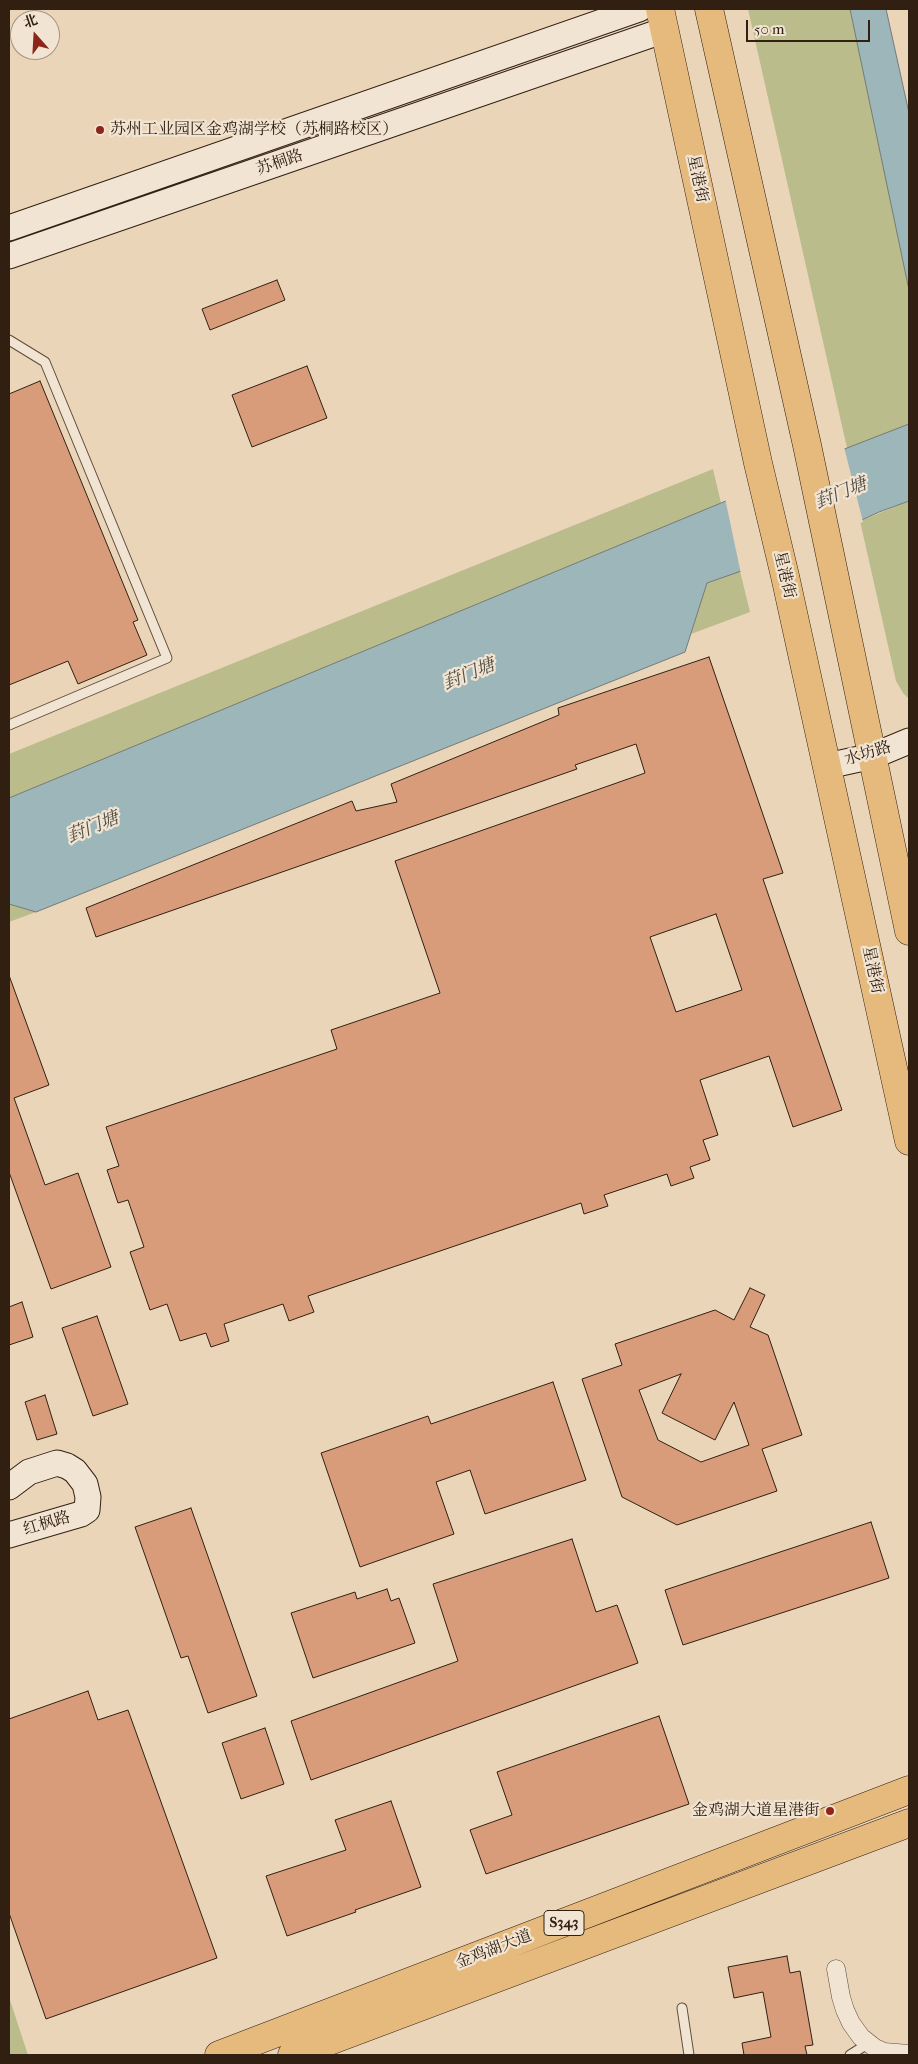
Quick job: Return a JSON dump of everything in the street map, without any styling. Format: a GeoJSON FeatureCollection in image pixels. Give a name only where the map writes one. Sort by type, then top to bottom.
{"type":"FeatureCollection","features":[{"type":"Feature","properties":{"kind":"main road","name":"苏桐路"},"geometry":{"type":"LineString","coordinates":[[9,228],[639,9]]}},
{"type":"Feature","properties":{"kind":"main road"},"geometry":{"type":"LineString","coordinates":[[709,9],[807,445],[909,931]]}},
{"type":"Feature","properties":{"kind":"main road"},"geometry":{"type":"LineString","coordinates":[[612,18],[622,45]]}},
{"type":"Feature","properties":{"kind":"main road","name":"苏桐路"},"geometry":{"type":"LineString","coordinates":[[9,256],[622,45],[663,20]]}},
{"type":"Feature","properties":{"kind":"main road","name":"星港街"},"geometry":{"type":"LineString","coordinates":[[663,20],[758,462],[785,576],[909,1141]]}},
{"type":"Feature","properties":{"kind":"main road"},"geometry":{"type":"LineString","coordinates":[[224,153],[233,179]]}},
{"type":"Feature","properties":{"kind":"main road","name":"水坊路"},"geometry":{"type":"LineString","coordinates":[[827,766],[873,756],[909,741]]}},
{"type":"Feature","properties":{"kind":"main road","name":"红枫路"},"geometry":{"type":"LineString","coordinates":[[9,1487],[17,1479],[35,1469],[57,1463],[75,1471],[85,1484],[88,1497],[87,1510],[81,1514],[9,1535]]}},
{"type":"Feature","properties":{"kind":"main road","name":"金鸡湖大道"},"geometry":{"type":"LineString","coordinates":[[219,2055],[909,1790]]}},
{"type":"Feature","properties":{"kind":"main road","name":"金鸡湖大道"},"geometry":{"type":"LineString","coordinates":[[292,2055],[909,1823]]}},
{"type":"Feature","properties":{"kind":"street"},"geometry":{"type":"LineString","coordinates":[[836,1968],[841,1998],[851,2023],[861,2037],[884,2052],[909,2054]]}},
{"type":"Feature","properties":{"kind":"lane"},"geometry":{"type":"LineString","coordinates":[[9,340],[45,362],[167,658],[9,724]]}},
{"type":"Feature","properties":{"kind":"lane"},"geometry":{"type":"LineString","coordinates":[[682,2008],[689,2055]]}},
{"type":"Feature","properties":{"kind":"lane"},"geometry":{"type":"LineString","coordinates":[[850,2055],[869,2043]]}},
{"type":"Feature","properties":{"kind":"green space"},"geometry":{"type":"Polygon","coordinates":[[[748,9],[850,9],[909,290],[909,424],[847,448],[748,9]]]}},
{"type":"Feature","properties":{"kind":"green space"},"geometry":{"type":"Polygon","coordinates":[[[713,469],[721,503],[9,798],[9,754],[713,469]]]}},
{"type":"Feature","properties":{"kind":"green space"},"geometry":{"type":"Polygon","coordinates":[[[909,501],[909,699],[896,681],[860,521],[909,501]]]}},
{"type":"Feature","properties":{"kind":"green space"},"geometry":{"type":"Polygon","coordinates":[[[740,571],[750,612],[691,634],[707,583],[740,571]]]}},
{"type":"Feature","properties":{"kind":"green space"},"geometry":{"type":"Polygon","coordinates":[[[9,904],[36,912],[9,922],[9,904]]]}},
{"type":"Feature","properties":{"kind":"green space"},"geometry":{"type":"Polygon","coordinates":[[[9,1997],[28,2055],[9,2055],[9,1997]]]}},
{"type":"Feature","properties":{"kind":"water"},"geometry":{"type":"Polygon","coordinates":[[[850,9],[886,9],[909,113],[909,290],[850,9]]]}},
{"type":"Feature","properties":{"kind":"water","name":"葑门塘"},"geometry":{"type":"Polygon","coordinates":[[[909,424],[909,501],[879,512],[784,556],[707,583],[685,652],[36,912],[9,904],[9,798],[721,503],[847,448],[909,424]]]}},
{"type":"Feature","properties":{"kind":"pier"},"geometry":{"type":"Polygon","coordinates":[[[844,447],[863,522],[785,558],[741,574],[725,498],[844,447]]]}},
{"type":"Feature","properties":{"kind":"building"},"geometry":{"type":"Polygon","coordinates":[[[277,280],[285,300],[210,330],[202,309],[277,280]]]}},
{"type":"Feature","properties":{"kind":"building"},"geometry":{"type":"Polygon","coordinates":[[[307,366],[327,418],[252,447],[232,395],[307,366]]]}},
{"type":"Feature","properties":{"kind":"building"},"geometry":{"type":"Polygon","coordinates":[[[40,381],[138,620],[133,622],[147,655],[78,684],[68,661],[9,685],[9,394],[40,381]]]}},
{"type":"Feature","properties":{"kind":"building"},"geometry":{"type":"Polygon","coordinates":[[[709,657],[783,873],[763,879],[842,1110],[793,1127],[769,1056],[700,1080],[718,1135],[703,1140],[710,1160],[690,1167],[694,1178],[671,1186],[667,1174],[604,1195],[608,1206],[584,1214],[581,1203],[308,1296],[314,1312],[289,1321],[283,1304],[224,1324],[229,1341],[211,1347],[206,1333],[180,1341],[167,1304],[150,1310],[130,1252],[144,1247],[128,1200],[118,1203],[107,1170],[119,1166],[106,1127],[337,1049],[331,1030],[440,993],[395,861],[645,773],[636,744],[575,765],[577,769],[96,937],[86,908],[352,801],[356,811],[397,802],[391,784],[559,715],[558,708],[709,657]],[[716,914],[650,937],[676,1012],[742,990],[716,914]]]}},
{"type":"Feature","properties":{"kind":"building"},"geometry":{"type":"Polygon","coordinates":[[[10,978],[49,1085],[14,1098],[45,1185],[78,1173],[111,1267],[51,1289],[9,1172],[10,978]]]}},
{"type":"Feature","properties":{"kind":"building"},"geometry":{"type":"Polygon","coordinates":[[[750,1288],[765,1295],[750,1327],[768,1335],[802,1435],[762,1449],[777,1491],[677,1525],[622,1497],[582,1379],[622,1365],[615,1344],[715,1310],[734,1320],[750,1288]],[[681,1374],[639,1390],[658,1440],[701,1462],[749,1445],[734,1402],[715,1440],[662,1413],[681,1374]]]}},
{"type":"Feature","properties":{"kind":"building"},"geometry":{"type":"Polygon","coordinates":[[[22,1302],[33,1337],[9,1345],[9,1307],[22,1302]]]}},
{"type":"Feature","properties":{"kind":"building"},"geometry":{"type":"Polygon","coordinates":[[[97,1316],[128,1404],[93,1416],[62,1328],[97,1316]]]}},
{"type":"Feature","properties":{"kind":"building"},"geometry":{"type":"Polygon","coordinates":[[[553,1382],[586,1480],[485,1514],[470,1470],[436,1482],[454,1534],[360,1567],[321,1453],[428,1416],[431,1424],[553,1382]]]}},
{"type":"Feature","properties":{"kind":"building"},"geometry":{"type":"Polygon","coordinates":[[[45,1395],[57,1434],[37,1440],[25,1402],[45,1395]]]}},
{"type":"Feature","properties":{"kind":"building"},"geometry":{"type":"Polygon","coordinates":[[[191,1508],[257,1696],[208,1713],[188,1656],[181,1658],[135,1527],[191,1508]]]}},
{"type":"Feature","properties":{"kind":"building"},"geometry":{"type":"Polygon","coordinates":[[[871,1522],[889,1578],[683,1645],[665,1590],[871,1522]]]}},
{"type":"Feature","properties":{"kind":"building"},"geometry":{"type":"Polygon","coordinates":[[[572,1539],[596,1612],[617,1605],[638,1663],[311,1780],[291,1721],[458,1661],[433,1584],[572,1539]]]}},
{"type":"Feature","properties":{"kind":"building"},"geometry":{"type":"Polygon","coordinates":[[[387,1589],[391,1601],[399,1598],[415,1643],[313,1678],[291,1613],[355,1592],[357,1599],[387,1589]]]}},
{"type":"Feature","properties":{"kind":"building"},"geometry":{"type":"Polygon","coordinates":[[[88,1691],[98,1720],[128,1710],[217,1958],[46,2019],[9,1913],[9,1719],[88,1691]]]}},
{"type":"Feature","properties":{"kind":"building"},"geometry":{"type":"Polygon","coordinates":[[[659,1716],[689,1804],[486,1874],[470,1830],[512,1815],[497,1772],[659,1716]]]}},
{"type":"Feature","properties":{"kind":"building"},"geometry":{"type":"Polygon","coordinates":[[[265,1728],[284,1784],[241,1799],[222,1743],[265,1728]]]}},
{"type":"Feature","properties":{"kind":"building"},"geometry":{"type":"Polygon","coordinates":[[[391,1801],[421,1887],[287,1936],[266,1876],[346,1850],[335,1820],[391,1801]]]}},
{"type":"Feature","properties":{"kind":"building"},"geometry":{"type":"Polygon","coordinates":[[[787,1956],[790,1973],[800,1971],[813,2045],[805,2046],[807,2055],[744,2055],[742,2043],[771,2037],[763,1992],[734,1998],[728,1967],[787,1956]]]}},
{"type":"Feature","properties":{"kind":"place","name":"苏州工业园区金鸡湖学校（苏桐路校区）"},"geometry":{"type":"Point","coordinates":[100,130]}},
{"type":"Feature","properties":{"kind":"place","name":"金鸡湖大道星港街"},"geometry":{"type":"Point","coordinates":[830,1811]}}]}
